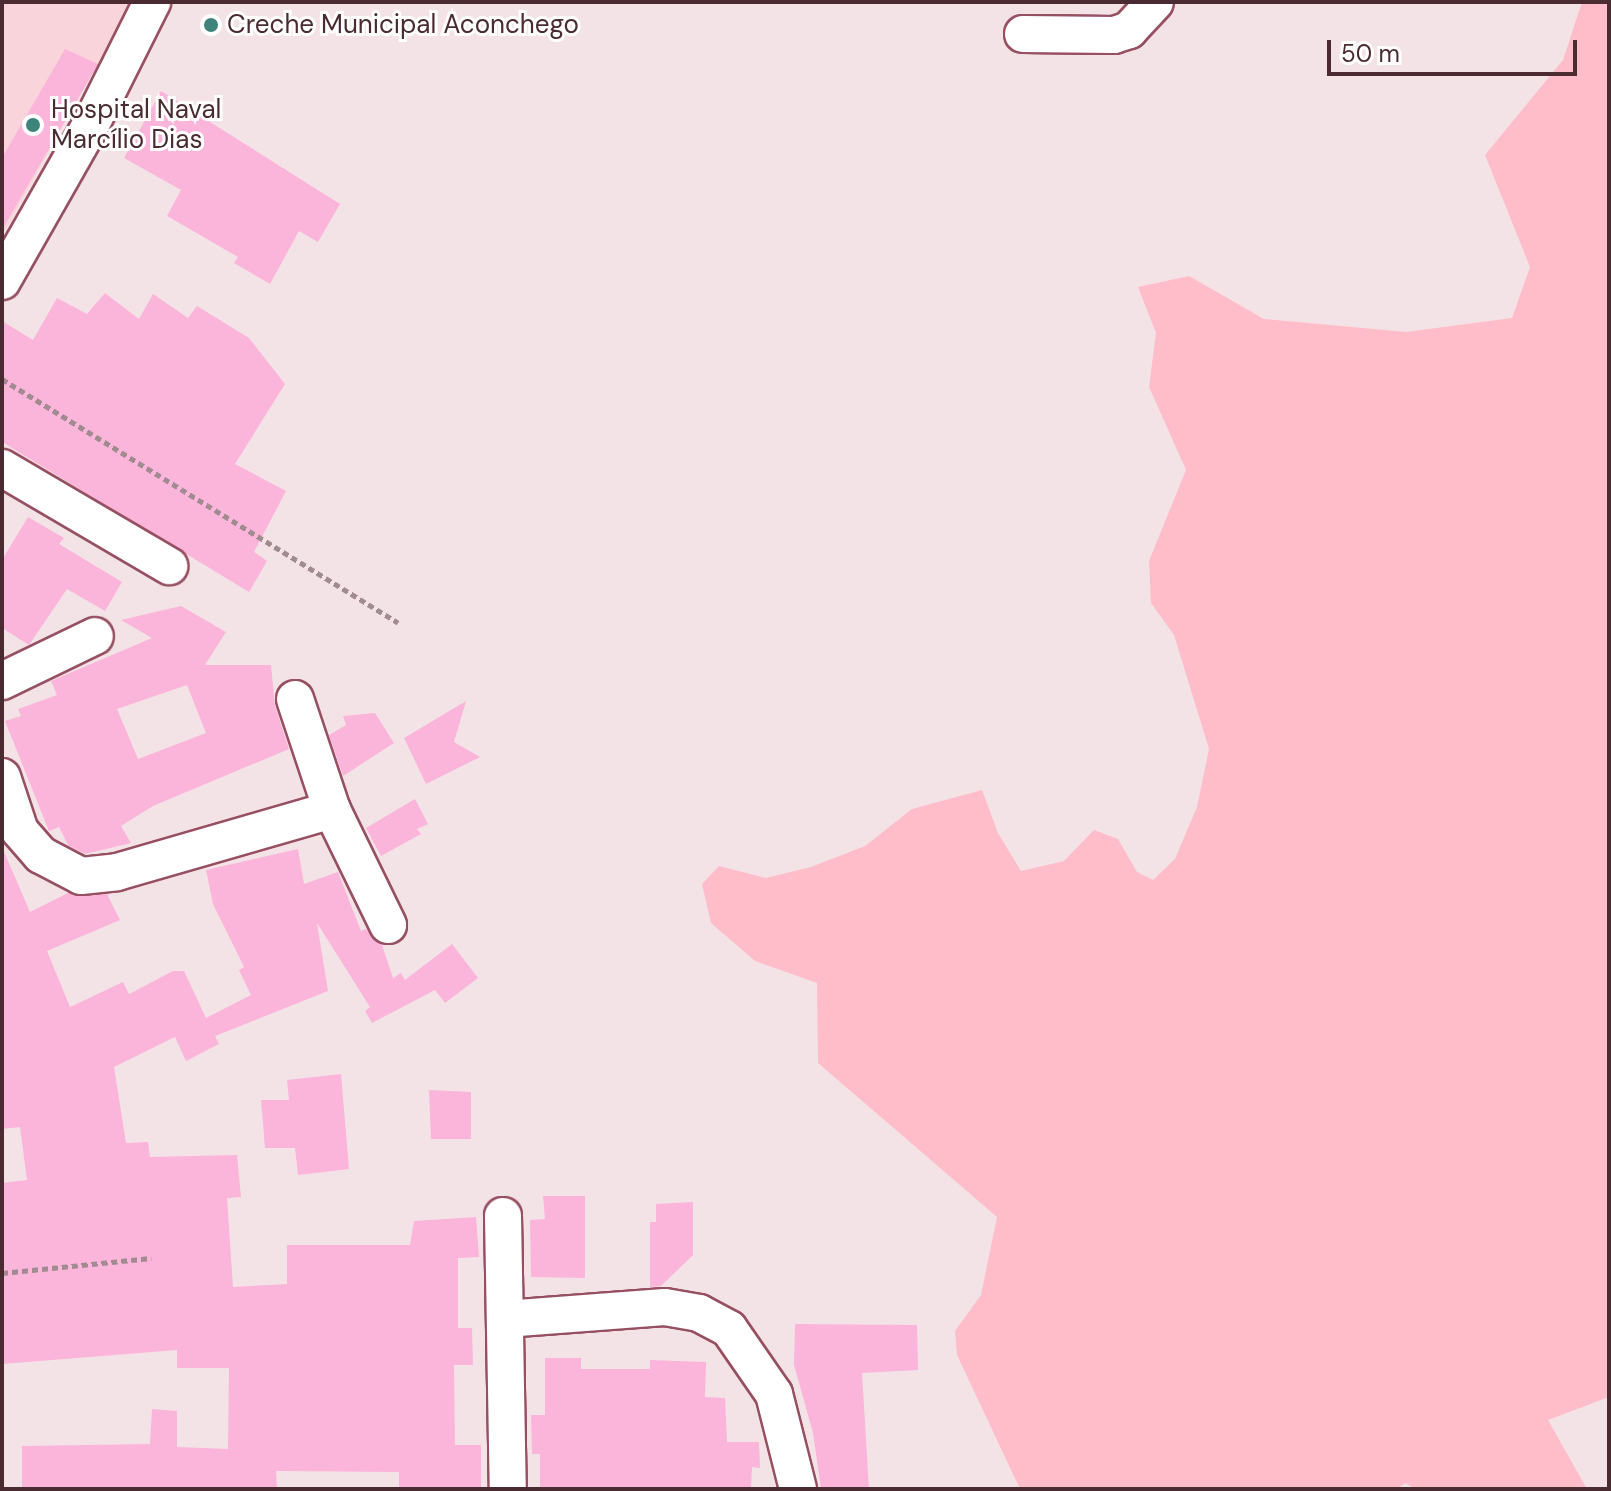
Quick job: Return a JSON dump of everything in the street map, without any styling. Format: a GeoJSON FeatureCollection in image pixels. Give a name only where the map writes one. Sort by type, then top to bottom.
{"type":"FeatureCollection","features":[{"type":"Feature","properties":{"kind":"street"},"geometry":{"type":"LineString","coordinates":[[2,281],[89,128],[152,2]]}},
{"type":"Feature","properties":{"kind":"street"},"geometry":{"type":"LineString","coordinates":[[1023,34],[1114,35],[1129,30],[1155,2]]}},
{"type":"Feature","properties":{"kind":"street"},"geometry":{"type":"LineString","coordinates":[[2,468],[169,566]]}},
{"type":"Feature","properties":{"kind":"street"},"geometry":{"type":"LineString","coordinates":[[2,681],[95,636]]}},
{"type":"Feature","properties":{"kind":"street"},"geometry":{"type":"LineString","coordinates":[[295,699],[332,810],[388,925]]}},
{"type":"Feature","properties":{"kind":"street"},"geometry":{"type":"LineString","coordinates":[[2,777],[11,834],[64,870],[98,877],[332,810]]}},
{"type":"Feature","properties":{"kind":"street"},"geometry":{"type":"LineString","coordinates":[[503,1216],[508,1489]]}},
{"type":"Feature","properties":{"kind":"street"},"geometry":{"type":"LineString","coordinates":[[505,1319],[665,1307],[699,1313],[729,1329],[774,1394],[798,1489]]}},
{"type":"Feature","properties":{"kind":"path"},"geometry":{"type":"LineString","coordinates":[[2,379],[398,623]]}},
{"type":"Feature","properties":{"kind":"path"},"geometry":{"type":"LineString","coordinates":[[2,1273],[151,1258]]}},
{"type":"Feature","properties":{"kind":"shaded area","name":"Hospital Naval Marcílio Dias"},"geometry":{"type":"Polygon","coordinates":[[[2,2],[132,2],[2,236],[2,2]]]}},
{"type":"Feature","properties":{"kind":"shaded area"},"geometry":{"type":"Polygon","coordinates":[[[1582,2],[1609,2],[1609,1397],[1548,1420],[1587,1489],[1414,1489],[1406,1483],[1396,1489],[1020,1489],[957,1355],[955,1331],[981,1295],[997,1217],[818,1063],[817,983],[755,961],[711,923],[702,884],[719,866],[766,878],[811,867],[865,846],[912,809],[982,790],[998,833],[1021,871],[1064,861],[1094,830],[1118,839],[1137,872],[1153,880],[1175,859],[1197,807],[1209,749],[1174,635],[1151,603],[1149,561],[1186,470],[1149,387],[1156,333],[1138,287],[1189,276],[1264,319],[1406,332],[1512,318],[1530,267],[1485,155],[1563,60],[1582,2]]]}},
{"type":"Feature","properties":{"kind":"building"},"geometry":{"type":"Polygon","coordinates":[[[65,49],[98,64],[2,230],[2,158],[65,49]]]}},
{"type":"Feature","properties":{"kind":"building"},"geometry":{"type":"Polygon","coordinates":[[[161,91],[340,204],[318,242],[299,231],[270,284],[234,263],[238,257],[167,216],[181,190],[124,158],[161,91]]]}},
{"type":"Feature","properties":{"kind":"building"},"geometry":{"type":"Polygon","coordinates":[[[105,293],[139,319],[153,294],[188,318],[197,306],[249,338],[285,384],[235,464],[286,491],[254,552],[267,561],[249,592],[2,442],[2,321],[33,340],[57,298],[87,314],[105,293]]]}},
{"type":"Feature","properties":{"kind":"building"},"geometry":{"type":"Polygon","coordinates":[[[28,517],[64,538],[59,544],[122,582],[105,611],[67,589],[29,645],[2,628],[2,560],[28,517]]]}},
{"type":"Feature","properties":{"kind":"building"},"geometry":{"type":"Polygon","coordinates":[[[181,606],[226,632],[205,665],[271,665],[275,706],[289,749],[153,806],[121,826],[131,843],[85,854],[68,845],[59,827],[49,831],[5,721],[21,716],[18,709],[57,695],[51,681],[152,638],[121,620],[181,606]],[[187,685],[117,709],[138,759],[206,733],[187,685]]]}},
{"type":"Feature","properties":{"kind":"building"},"geometry":{"type":"Polygon","coordinates":[[[466,701],[454,742],[480,757],[426,784],[404,738],[466,701]]]}},
{"type":"Feature","properties":{"kind":"building"},"geometry":{"type":"Polygon","coordinates":[[[375,713],[394,743],[343,776],[329,735],[346,725],[343,716],[375,713]]]}},
{"type":"Feature","properties":{"kind":"building"},"geometry":{"type":"Polygon","coordinates":[[[415,799],[428,824],[417,829],[421,834],[381,856],[366,828],[415,799]]]}},
{"type":"Feature","properties":{"kind":"building"},"geometry":{"type":"Polygon","coordinates":[[[2,847],[30,912],[68,893],[107,894],[120,920],[47,951],[70,1007],[123,982],[129,994],[173,971],[184,971],[206,1018],[251,995],[239,970],[244,967],[213,904],[206,870],[298,849],[304,884],[338,872],[361,931],[366,929],[382,945],[393,978],[401,973],[405,980],[452,944],[478,978],[445,1003],[435,990],[372,1023],[365,1011],[370,1007],[317,923],[328,991],[215,1036],[219,1044],[186,1061],[175,1037],[114,1067],[126,1143],[148,1142],[150,1157],[237,1155],[241,1197],[227,1198],[233,1287],[287,1284],[287,1245],[410,1245],[414,1221],[476,1217],[479,1257],[458,1258],[458,1328],[472,1328],[473,1365],[454,1365],[455,1445],[481,1445],[481,1489],[399,1489],[399,1472],[276,1471],[277,1489],[22,1489],[22,1446],[150,1444],[152,1409],[177,1411],[177,1447],[228,1449],[229,1368],[177,1368],[177,1350],[2,1364],[2,1183],[27,1180],[20,1127],[2,1129],[2,847]]]}},
{"type":"Feature","properties":{"kind":"building"},"geometry":{"type":"Polygon","coordinates":[[[341,1074],[349,1169],[298,1175],[295,1148],[265,1148],[261,1100],[289,1100],[287,1080],[341,1074]]]}},
{"type":"Feature","properties":{"kind":"building"},"geometry":{"type":"Polygon","coordinates":[[[429,1090],[471,1092],[471,1139],[431,1139],[429,1090]]]}},
{"type":"Feature","properties":{"kind":"building"},"geometry":{"type":"Polygon","coordinates":[[[543,1196],[585,1196],[585,1278],[531,1277],[530,1220],[545,1219],[543,1196]]]}},
{"type":"Feature","properties":{"kind":"building"},"geometry":{"type":"Polygon","coordinates":[[[693,1202],[693,1255],[661,1286],[650,1287],[650,1222],[656,1222],[656,1204],[693,1202]]]}},
{"type":"Feature","properties":{"kind":"building"},"geometry":{"type":"Polygon","coordinates":[[[795,1324],[917,1325],[918,1370],[862,1373],[869,1489],[821,1489],[813,1433],[794,1365],[795,1324]]]}},
{"type":"Feature","properties":{"kind":"building"},"geometry":{"type":"Polygon","coordinates":[[[545,1358],[581,1358],[581,1369],[650,1369],[650,1360],[706,1362],[705,1397],[725,1398],[727,1442],[759,1442],[760,1468],[752,1467],[751,1489],[540,1489],[540,1454],[532,1454],[531,1415],[545,1415],[545,1358]]]}},
{"type":"Feature","properties":{"kind":"place","name":"Creche Municipal Aconchego"},"geometry":{"type":"Point","coordinates":[211,25]}},
{"type":"Feature","properties":{"kind":"place","name":"Hospital Naval Marcílio Dias"},"geometry":{"type":"Point","coordinates":[33,125]}}]}
